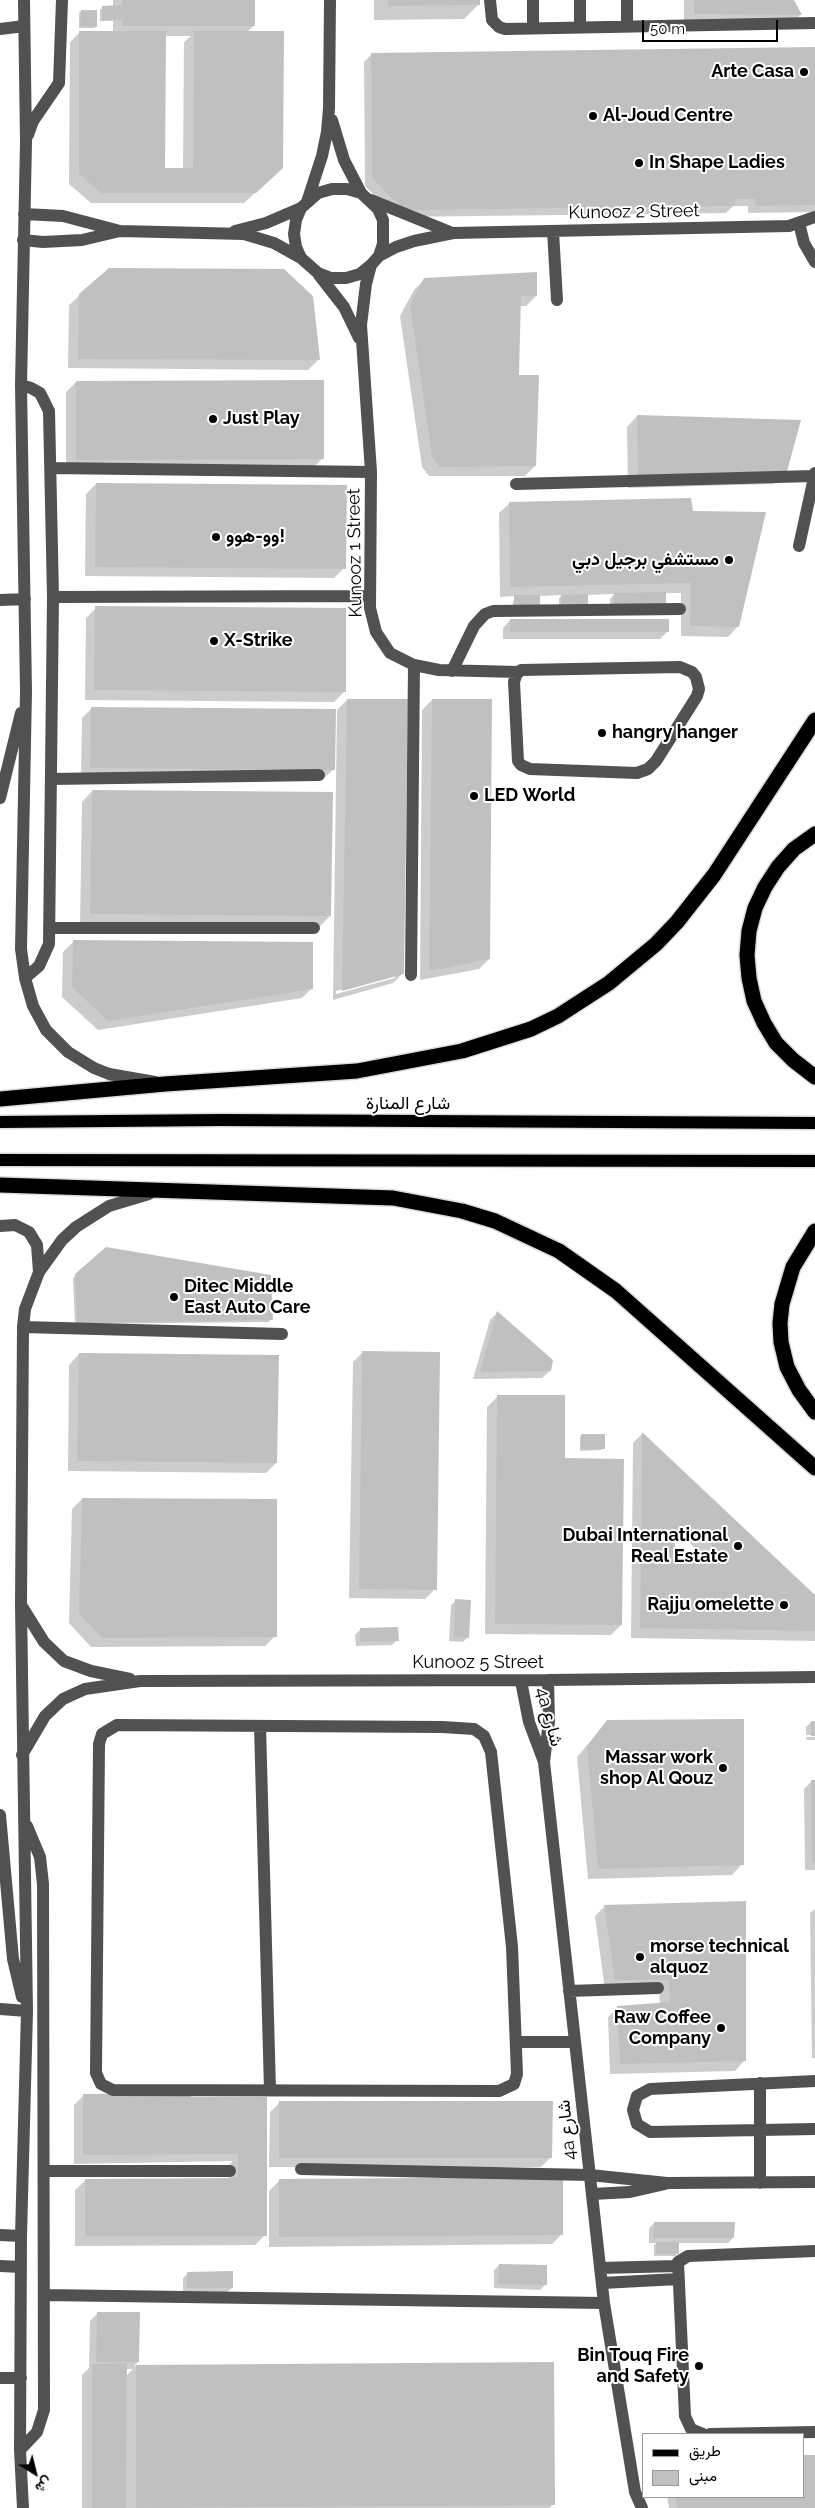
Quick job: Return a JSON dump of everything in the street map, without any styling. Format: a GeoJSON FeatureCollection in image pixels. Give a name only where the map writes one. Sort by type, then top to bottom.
{"type":"FeatureCollection","features":[{"type":"Feature","properties":{"kind":"highway"},"geometry":{"type":"LineString","coordinates":[[0,1099],[165,1084],[348,1072],[392,1066],[462,1051],[531,1029],[558,1016],[609,983],[650,950],[677,922],[714,875],[815,720]]}},
{"type":"Feature","properties":{"kind":"highway"},"geometry":{"type":"LineString","coordinates":[[815,834],[788,855],[765,886],[755,908],[749,931],[747,955],[748,978],[754,1002],[764,1023],[776,1043],[792,1060],[815,1077]]}},
{"type":"Feature","properties":{"kind":"highway"},"geometry":{"type":"LineString","coordinates":[[0,1185],[393,1198],[462,1211],[527,1235],[559,1251],[616,1290],[815,1468]]}},
{"type":"Feature","properties":{"kind":"highway"},"geometry":{"type":"LineString","coordinates":[[815,1231],[793,1267],[782,1304],[780,1323],[781,1342],[787,1367],[798,1390],[815,1412]]}},
{"type":"Feature","properties":{"kind":"main road","name":"شارع المنارة"},"geometry":{"type":"LineString","coordinates":[[0,1122],[221,1120],[815,1123]]}},
{"type":"Feature","properties":{"kind":"main road"},"geometry":{"type":"LineString","coordinates":[[0,1160],[815,1161]]}},
{"type":"Feature","properties":{"kind":"street"},"geometry":{"type":"LineString","coordinates":[[24,0],[26,142],[21,385],[26,691],[22,949],[25,978],[33,1006],[42,1022],[56,1042],[68,1052],[94,1068],[109,1074],[165,1084]]}},
{"type":"Feature","properties":{"kind":"street"},"geometry":{"type":"LineString","coordinates":[[26,142],[33,121],[59,83],[62,0]]}},
{"type":"Feature","properties":{"kind":"street"},"geometry":{"type":"LineString","coordinates":[[301,258],[296,247],[294,234],[296,220],[304,205],[322,156],[329,108],[330,0]]}},
{"type":"Feature","properties":{"kind":"street"},"geometry":{"type":"LineString","coordinates":[[490,0],[492,20],[499,27],[815,23]]}},
{"type":"Feature","properties":{"kind":"street"},"geometry":{"type":"LineString","coordinates":[[533,0],[533,28]]}},
{"type":"Feature","properties":{"kind":"street"},"geometry":{"type":"LineString","coordinates":[[580,0],[580,27]]}},
{"type":"Feature","properties":{"kind":"street"},"geometry":{"type":"LineString","coordinates":[[626,0],[627,26]]}},
{"type":"Feature","properties":{"kind":"street"},"geometry":{"type":"LineString","coordinates":[[0,29],[24,26]]}},
{"type":"Feature","properties":{"kind":"street"},"geometry":{"type":"LineString","coordinates":[[23,240],[73,241],[120,231],[228,232],[274,243],[301,258],[318,273],[331,278],[346,278],[360,274],[375,260],[385,232],[378,209],[366,197],[344,160],[329,108]]}},
{"type":"Feature","properties":{"kind":"street"},"geometry":{"type":"LineString","coordinates":[[228,232],[266,223],[304,205],[318,193],[332,188],[347,189],[366,197]]}},
{"type":"Feature","properties":{"kind":"street","name":"Kunooz 2 Street"},"geometry":{"type":"LineString","coordinates":[[366,197],[452,233]]}},
{"type":"Feature","properties":{"kind":"street"},"geometry":{"type":"LineString","coordinates":[[24,214],[73,218],[120,231]]}},
{"type":"Feature","properties":{"kind":"street","name":"Kunooz 2 Street"},"geometry":{"type":"LineString","coordinates":[[375,260],[414,241],[452,233],[770,226],[799,224],[815,217]]}},
{"type":"Feature","properties":{"kind":"street"},"geometry":{"type":"LineString","coordinates":[[799,224],[804,244],[815,262]]}},
{"type":"Feature","properties":{"kind":"street"},"geometry":{"type":"LineString","coordinates":[[553,231],[557,300]]}},
{"type":"Feature","properties":{"kind":"street","name":"Kunooz 1 Street"},"geometry":{"type":"LineString","coordinates":[[375,260],[362,304],[362,345],[371,472],[370,596],[372,621],[382,643],[390,653],[414,665],[452,671],[518,672],[528,669],[680,667],[692,672],[698,683],[699,690],[656,761],[648,769],[637,773],[530,769],[521,765],[516,756],[514,682],[518,672]]}},
{"type":"Feature","properties":{"kind":"street","name":"Kunooz 1 Street"},"geometry":{"type":"LineString","coordinates":[[318,273],[344,306],[362,345]]}},
{"type":"Feature","properties":{"kind":"street"},"geometry":{"type":"LineString","coordinates":[[21,385],[40,393],[50,411],[53,598],[49,944],[43,959],[25,978]]}},
{"type":"Feature","properties":{"kind":"street"},"geometry":{"type":"LineString","coordinates":[[51,468],[371,472]]}},
{"type":"Feature","properties":{"kind":"street"},"geometry":{"type":"LineString","coordinates":[[516,484],[815,474],[799,546]]}},
{"type":"Feature","properties":{"kind":"street"},"geometry":{"type":"LineString","coordinates":[[53,598],[370,596]]}},
{"type":"Feature","properties":{"kind":"street"},"geometry":{"type":"LineString","coordinates":[[0,600],[25,599]]}},
{"type":"Feature","properties":{"kind":"street"},"geometry":{"type":"LineString","coordinates":[[452,671],[474,626],[486,614],[493,611],[680,609]]}},
{"type":"Feature","properties":{"kind":"street"},"geometry":{"type":"LineString","coordinates":[[411,975],[414,665]]}},
{"type":"Feature","properties":{"kind":"street"},"geometry":{"type":"LineString","coordinates":[[0,798],[26,691]]}},
{"type":"Feature","properties":{"kind":"street"},"geometry":{"type":"LineString","coordinates":[[51,779],[319,775]]}},
{"type":"Feature","properties":{"kind":"street"},"geometry":{"type":"LineString","coordinates":[[49,928],[314,928]]}},
{"type":"Feature","properties":{"kind":"street"},"geometry":{"type":"LineString","coordinates":[[23,2508],[20,2450],[21,2236],[27,2011],[21,1604],[23,1327],[25,1309],[39,1272],[62,1240],[92,1215],[135,1197],[164,1191]]}},
{"type":"Feature","properties":{"kind":"street"},"geometry":{"type":"LineString","coordinates":[[0,1226],[15,1225],[29,1232],[37,1245],[39,1272]]}},
{"type":"Feature","properties":{"kind":"street"},"geometry":{"type":"LineString","coordinates":[[23,1327],[282,1334]]}},
{"type":"Feature","properties":{"kind":"street","name":"Kunooz 5 Street"},"geometry":{"type":"LineString","coordinates":[[21,1604],[44,1642],[64,1661],[91,1671],[140,1681]]}},
{"type":"Feature","properties":{"kind":"street","name":"Kunooz 5 Street"},"geometry":{"type":"LineString","coordinates":[[22,1756],[45,1716],[63,1699],[85,1689],[140,1681],[815,1677]]}},
{"type":"Feature","properties":{"kind":"street","name":"4a شارع"},"geometry":{"type":"LineString","coordinates":[[521,1680],[529,1722],[544,1762]]}},
{"type":"Feature","properties":{"kind":"street","name":"4a شارع"},"geometry":{"type":"LineString","coordinates":[[548,1680],[549,1722],[544,1762],[600,2268],[635,2492],[642,2508]]}},
{"type":"Feature","properties":{"kind":"street"},"geometry":{"type":"LineString","coordinates":[[117,1725],[260,1726],[468,1728],[479,1732],[488,1740],[492,1752],[508,1898],[516,2042],[516,2080],[514,2084],[504,2090],[113,2090],[101,2084],[96,2073],[100,1739],[106,1730],[117,1725]]}},
{"type":"Feature","properties":{"kind":"street"},"geometry":{"type":"LineString","coordinates":[[260,1726],[270,2090]]}},
{"type":"Feature","properties":{"kind":"street"},"geometry":{"type":"LineString","coordinates":[[0,1815],[13,1959],[27,2011]]}},
{"type":"Feature","properties":{"kind":"street"},"geometry":{"type":"LineString","coordinates":[[20,2450],[37,2432],[44,2410],[44,1884],[40,1857],[25,1823]]}},
{"type":"Feature","properties":{"kind":"street"},"geometry":{"type":"LineString","coordinates":[[569,1991],[658,1988]]}},
{"type":"Feature","properties":{"kind":"street"},"geometry":{"type":"LineString","coordinates":[[0,2009],[27,2011]]}},
{"type":"Feature","properties":{"kind":"street"},"geometry":{"type":"LineString","coordinates":[[516,2042],[575,2042]]}},
{"type":"Feature","properties":{"kind":"street"},"geometry":{"type":"LineString","coordinates":[[815,2081],[650,2089],[637,2096],[633,2110],[637,2124],[650,2132],[815,2129]]}},
{"type":"Feature","properties":{"kind":"street"},"geometry":{"type":"LineString","coordinates":[[760,2083],[760,2182]]}},
{"type":"Feature","properties":{"kind":"street"},"geometry":{"type":"LineString","coordinates":[[301,2169],[590,2175],[667,2184],[815,2182]]}},
{"type":"Feature","properties":{"kind":"street"},"geometry":{"type":"LineString","coordinates":[[44,2171],[230,2170]]}},
{"type":"Feature","properties":{"kind":"street"},"geometry":{"type":"LineString","coordinates":[[592,2194],[630,2192],[667,2184]]}},
{"type":"Feature","properties":{"kind":"street"},"geometry":{"type":"LineString","coordinates":[[0,2235],[21,2236]]}},
{"type":"Feature","properties":{"kind":"street"},"geometry":{"type":"LineString","coordinates":[[701,2433],[691,2428],[685,2416],[677,2266],[680,2259],[688,2256],[815,2251]]}},
{"type":"Feature","properties":{"kind":"street"},"geometry":{"type":"LineString","coordinates":[[0,2266],[21,2267]]}},
{"type":"Feature","properties":{"kind":"street"},"geometry":{"type":"LineString","coordinates":[[600,2268],[677,2266]]}},
{"type":"Feature","properties":{"kind":"street"},"geometry":{"type":"LineString","coordinates":[[602,2283],[678,2279]]}},
{"type":"Feature","properties":{"kind":"street"},"geometry":{"type":"LineString","coordinates":[[44,2295],[604,2302]]}},
{"type":"Feature","properties":{"kind":"street"},"geometry":{"type":"LineString","coordinates":[[0,2378],[20,2378]]}},
{"type":"Feature","properties":{"kind":"street"},"geometry":{"type":"LineString","coordinates":[[762,2433],[815,2432]]}},
{"type":"Feature","properties":{"kind":"street","name":"4a شارع"},"geometry":{"type":"LineString","coordinates":[[631,2508],[635,2492]]}},
{"type":"Feature","properties":{"kind":"building"},"geometry":{"type":"Polygon","coordinates":[[[122,0],[255,0],[255,26],[122,26],[122,20],[102,20],[102,6],[122,5],[122,0]]]}},
{"type":"Feature","properties":{"kind":"building"},"geometry":{"type":"Polygon","coordinates":[[[388,0],[480,0],[480,5],[388,6],[388,0]]]}},
{"type":"Feature","properties":{"kind":"building"},"geometry":{"type":"Polygon","coordinates":[[[694,0],[794,0],[802,15],[694,14],[694,0]]]}},
{"type":"Feature","properties":{"kind":"building"},"geometry":{"type":"Polygon","coordinates":[[[81,10],[97,10],[97,27],[80,26],[81,10]]]}},
{"type":"Feature","properties":{"kind":"building"},"geometry":{"type":"Polygon","coordinates":[[[79,31],[166,31],[165,168],[193,168],[194,31],[284,31],[283,168],[256,193],[101,193],[79,174],[79,31]]]}},
{"type":"Feature","properties":{"kind":"building","name":"Al-Joud Centre"},"geometry":{"type":"Polygon","coordinates":[[[815,47],[815,205],[755,206],[755,199],[735,199],[735,206],[404,210],[372,178],[371,53],[815,47]]]}},
{"type":"Feature","properties":{"kind":"building"},"geometry":{"type":"Polygon","coordinates":[[[109,268],[284,269],[313,296],[320,360],[78,359],[79,294],[109,268]]]}},
{"type":"Feature","properties":{"kind":"building"},"geometry":{"type":"Polygon","coordinates":[[[537,272],[537,296],[521,296],[519,375],[539,375],[536,466],[440,467],[432,457],[410,305],[424,278],[537,272]]]}},
{"type":"Feature","properties":{"kind":"building"},"geometry":{"type":"Polygon","coordinates":[[[324,380],[324,459],[76,460],[76,381],[324,380]]]}},
{"type":"Feature","properties":{"kind":"building"},"geometry":{"type":"Polygon","coordinates":[[[637,415],[801,420],[786,475],[638,479],[637,415]]]}},
{"type":"Feature","properties":{"kind":"building"},"geometry":{"type":"Polygon","coordinates":[[[96,483],[347,485],[346,569],[95,567],[96,483]]]}},
{"type":"Feature","properties":{"kind":"building"},"geometry":{"type":"Polygon","coordinates":[[[691,498],[693,511],[766,512],[739,627],[690,626],[691,583],[510,587],[509,502],[691,498]]]}},
{"type":"Feature","properties":{"kind":"building"},"geometry":{"type":"Polygon","coordinates":[[[666,592],[666,605],[614,605],[614,593],[666,592]]]}},
{"type":"Feature","properties":{"kind":"building"},"geometry":{"type":"Polygon","coordinates":[[[588,594],[588,604],[561,605],[561,595],[588,594]]]}},
{"type":"Feature","properties":{"kind":"building"},"geometry":{"type":"Polygon","coordinates":[[[514,595],[540,595],[540,605],[514,605],[514,595]]]}},
{"type":"Feature","properties":{"kind":"building"},"geometry":{"type":"Polygon","coordinates":[[[95,606],[346,608],[346,692],[94,690],[95,606]]]}},
{"type":"Feature","properties":{"kind":"building"},"geometry":{"type":"Polygon","coordinates":[[[510,619],[669,619],[669,632],[510,632],[510,619]]]}},
{"type":"Feature","properties":{"kind":"building"},"geometry":{"type":"Polygon","coordinates":[[[347,699],[408,699],[404,974],[342,991],[347,699]]]}},
{"type":"Feature","properties":{"kind":"building"},"geometry":{"type":"Polygon","coordinates":[[[432,699],[492,699],[490,959],[429,971],[432,699]]]}},
{"type":"Feature","properties":{"kind":"building"},"geometry":{"type":"Polygon","coordinates":[[[91,707],[336,709],[335,770],[90,768],[91,707]]]}},
{"type":"Feature","properties":{"kind":"building"},"geometry":{"type":"Polygon","coordinates":[[[92,790],[333,792],[331,916],[90,914],[92,790]]]}},
{"type":"Feature","properties":{"kind":"building"},"geometry":{"type":"Polygon","coordinates":[[[73,940],[313,942],[313,989],[108,1021],[72,987],[73,940]]]}},
{"type":"Feature","properties":{"kind":"building","name":"Ditec Middle East Auto Care"},"geometry":{"type":"Polygon","coordinates":[[[106,1247],[271,1275],[273,1320],[77,1323],[75,1274],[106,1247]]]}},
{"type":"Feature","properties":{"kind":"building"},"geometry":{"type":"Polygon","coordinates":[[[497,1311],[553,1360],[551,1371],[480,1372],[497,1311]]]}},
{"type":"Feature","properties":{"kind":"building"},"geometry":{"type":"Polygon","coordinates":[[[362,1351],[440,1352],[437,1590],[359,1589],[362,1351]]]}},
{"type":"Feature","properties":{"kind":"building"},"geometry":{"type":"Polygon","coordinates":[[[79,1353],[279,1355],[277,1463],[77,1461],[79,1353]]]}},
{"type":"Feature","properties":{"kind":"building"},"geometry":{"type":"Polygon","coordinates":[[[497,1395],[565,1395],[565,1458],[624,1459],[622,1625],[495,1624],[497,1395]]]}},
{"type":"Feature","properties":{"kind":"building","name":"Dubai International Real Estate"},"geometry":{"type":"Polygon","coordinates":[[[642,1432],[815,1595],[815,1631],[640,1628],[642,1432]],[[694,1528],[674,1531],[676,1563],[728,1560],[694,1528]]]}},
{"type":"Feature","properties":{"kind":"building"},"geometry":{"type":"Polygon","coordinates":[[[581,1434],[605,1434],[605,1449],[581,1449],[581,1434]]]}},
{"type":"Feature","properties":{"kind":"building"},"geometry":{"type":"Polygon","coordinates":[[[82,1498],[277,1499],[277,1637],[102,1638],[79,1613],[82,1498]]]}},
{"type":"Feature","properties":{"kind":"building"},"geometry":{"type":"Polygon","coordinates":[[[455,1599],[471,1600],[469,1638],[454,1637],[455,1599]]]}},
{"type":"Feature","properties":{"kind":"building"},"geometry":{"type":"Polygon","coordinates":[[[398,1627],[399,1641],[360,1642],[360,1628],[398,1627]]]}},
{"type":"Feature","properties":{"kind":"building"},"geometry":{"type":"Polygon","coordinates":[[[744,1719],[744,1865],[598,1869],[587,1746],[607,1720],[744,1719]]]}},
{"type":"Feature","properties":{"kind":"building"},"geometry":{"type":"Polygon","coordinates":[[[811,1721],[815,1721],[815,1736],[811,1736],[811,1721]]]}},
{"type":"Feature","properties":{"kind":"building"},"geometry":{"type":"Polygon","coordinates":[[[811,1780],[815,1780],[815,1862],[812,1862],[811,1780]]]}},
{"type":"Feature","properties":{"kind":"building"},"geometry":{"type":"Polygon","coordinates":[[[746,1901],[746,2061],[620,2064],[617,2006],[670,2002],[669,1980],[615,1980],[604,1905],[746,1901]]]}},
{"type":"Feature","properties":{"kind":"building"},"geometry":{"type":"Polygon","coordinates":[[[191,2093],[191,2097],[267,2097],[267,2236],[85,2236],[85,2179],[238,2178],[238,2154],[83,2155],[83,2094],[191,2093]]]}},
{"type":"Feature","properties":{"kind":"building"},"geometry":{"type":"Polygon","coordinates":[[[279,2101],[553,2101],[552,2158],[279,2158],[279,2101]]]}},
{"type":"Feature","properties":{"kind":"building"},"geometry":{"type":"Polygon","coordinates":[[[563,2177],[563,2235],[279,2237],[279,2179],[563,2177]]]}},
{"type":"Feature","properties":{"kind":"building"},"geometry":{"type":"Polygon","coordinates":[[[654,2222],[735,2222],[734,2238],[653,2238],[654,2222]]]}},
{"type":"Feature","properties":{"kind":"building"},"geometry":{"type":"Polygon","coordinates":[[[656,2242],[679,2242],[679,2254],[656,2254],[656,2242]]]}},
{"type":"Feature","properties":{"kind":"building"},"geometry":{"type":"Polygon","coordinates":[[[499,2264],[547,2265],[547,2285],[498,2284],[499,2264]]]}},
{"type":"Feature","properties":{"kind":"building"},"geometry":{"type":"Polygon","coordinates":[[[233,2271],[233,2288],[187,2288],[187,2272],[233,2271]]]}},
{"type":"Feature","properties":{"kind":"building"},"geometry":{"type":"Polygon","coordinates":[[[97,2312],[140,2312],[139,2362],[96,2362],[97,2312]]]}},
{"type":"Feature","properties":{"kind":"building"},"geometry":{"type":"Polygon","coordinates":[[[554,2362],[555,2505],[136,2508],[136,2365],[554,2362]]]}},
{"type":"Feature","properties":{"kind":"building"},"geometry":{"type":"Polygon","coordinates":[[[127,2363],[126,2508],[92,2508],[92,2364],[127,2363]]]}},
{"type":"Feature","properties":{"kind":"building"},"geometry":{"type":"Polygon","coordinates":[[[805,2455],[815,2455],[815,2508],[677,2508],[675,2498],[805,2498],[805,2455]]]}},
{"type":"Feature","properties":{"kind":"place","name":"Arte Casa"},"geometry":{"type":"Point","coordinates":[804,72]}},
{"type":"Feature","properties":{"kind":"place","name":"Al-Joud Centre"},"geometry":{"type":"Point","coordinates":[593,116]}},
{"type":"Feature","properties":{"kind":"place","name":"In Shape Ladies"},"geometry":{"type":"Point","coordinates":[639,163]}},
{"type":"Feature","properties":{"kind":"place","name":"Just Play"},"geometry":{"type":"Point","coordinates":[213,419]}},
{"type":"Feature","properties":{"kind":"place","name":"وو-هوو!"},"geometry":{"type":"Point","coordinates":[216,537]}},
{"type":"Feature","properties":{"kind":"place","name":"مستشفي برجيل دبي"},"geometry":{"type":"Point","coordinates":[729,560]}},
{"type":"Feature","properties":{"kind":"place","name":"X-Strike"},"geometry":{"type":"Point","coordinates":[214,641]}},
{"type":"Feature","properties":{"kind":"place","name":"hangry hanger"},"geometry":{"type":"Point","coordinates":[602,733]}},
{"type":"Feature","properties":{"kind":"place","name":"LED World"},"geometry":{"type":"Point","coordinates":[474,796]}},
{"type":"Feature","properties":{"kind":"place","name":"Ditec Middle East Auto Care"},"geometry":{"type":"Point","coordinates":[174,1297]}},
{"type":"Feature","properties":{"kind":"place","name":"Dubai International Real Estate"},"geometry":{"type":"Point","coordinates":[738,1546]}},
{"type":"Feature","properties":{"kind":"place","name":"Rajju omelette"},"geometry":{"type":"Point","coordinates":[784,1605]}},
{"type":"Feature","properties":{"kind":"place","name":"Massar work shop Al Qouz"},"geometry":{"type":"Point","coordinates":[723,1768]}},
{"type":"Feature","properties":{"kind":"place","name":"morse technical alquoz"},"geometry":{"type":"Point","coordinates":[640,1957]}},
{"type":"Feature","properties":{"kind":"place","name":"Raw Coffee Company"},"geometry":{"type":"Point","coordinates":[721,2028]}},
{"type":"Feature","properties":{"kind":"place","name":"Bin Touq Fire and Safety"},"geometry":{"type":"Point","coordinates":[699,2366]}}]}
